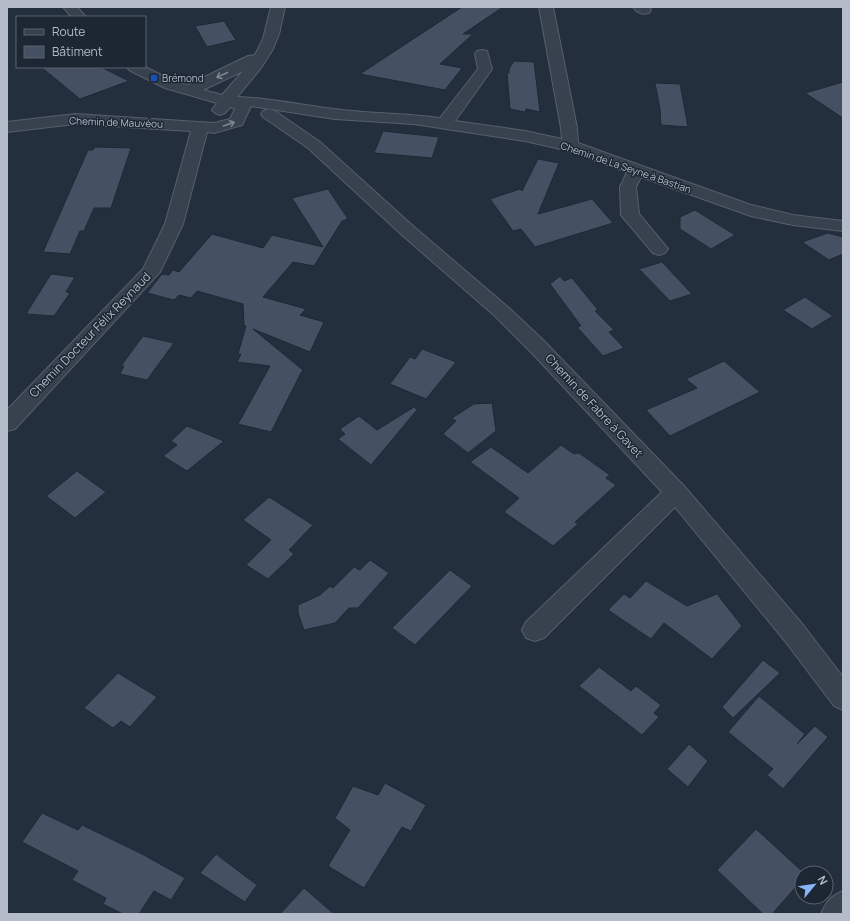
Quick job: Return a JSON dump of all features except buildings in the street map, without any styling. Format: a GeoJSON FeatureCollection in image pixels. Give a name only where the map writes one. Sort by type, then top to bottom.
{"type":"FeatureCollection","features":[{"type":"Feature","properties":{"kind":"street"},"geometry":{"type":"LineString","coordinates":[[70,7],[78,16]]}},
{"type":"Feature","properties":{"kind":"street"},"geometry":{"type":"LineString","coordinates":[[200,128],[214,128],[236,122],[236,103],[254,67],[267,48],[275,24],[278,7]]}},
{"type":"Feature","properties":{"kind":"street"},"geometry":{"type":"LineString","coordinates":[[546,7],[569,128],[570,146]]}},
{"type":"Feature","properties":{"kind":"street"},"geometry":{"type":"LineString","coordinates":[[188,91],[239,68],[267,48]]}},
{"type":"Feature","properties":{"kind":"street"},"geometry":{"type":"LineString","coordinates":[[445,123],[485,69],[482,54]]}},
{"type":"Feature","properties":{"kind":"street","name":"Chemin de La Seyne à Bastian"},"geometry":{"type":"LineString","coordinates":[[136,68],[170,85],[236,103],[268,114],[296,112]]}},
{"type":"Feature","properties":{"kind":"street","name":"Chemin de La Seyne à Bastian"},"geometry":{"type":"LineString","coordinates":[[236,103],[296,112],[414,119],[525,136],[570,146],[745,209],[774,217],[807,223],[843,226]]}},
{"type":"Feature","properties":{"kind":"street","name":"Chemin de Fabre à Gavet"},"geometry":{"type":"LineString","coordinates":[[296,112],[314,145]]}},
{"type":"Feature","properties":{"kind":"street","name":"Chemin de Fabre à Gavet"},"geometry":{"type":"LineString","coordinates":[[268,114],[314,145],[408,231],[502,312],[532,341],[676,492],[794,633],[843,698]]}},
{"type":"Feature","properties":{"kind":"street","name":"Chemin de Mauvéou"},"geometry":{"type":"LineString","coordinates":[[7,127],[75,119],[200,128]]}},
{"type":"Feature","properties":{"kind":"street","name":"Chemin Docteur Félix Reynaud"},"geometry":{"type":"LineString","coordinates":[[7,423],[151,272],[174,224],[200,128]]}},
{"type":"Feature","properties":{"kind":"street"},"geometry":{"type":"LineString","coordinates":[[637,169],[628,187],[630,215],[659,249]]}},
{"type":"Feature","properties":{"kind":"street"},"geometry":{"type":"LineString","coordinates":[[535,630],[676,492]]}},
{"type":"Feature","properties":{"kind":"street"},"geometry":{"type":"LineString","coordinates":[[836,914],[843,906]]}},
{"type":"Feature","properties":{"kind":"place","name":"Brémond"},"geometry":{"type":"Point","coordinates":[154,78]}}]}
